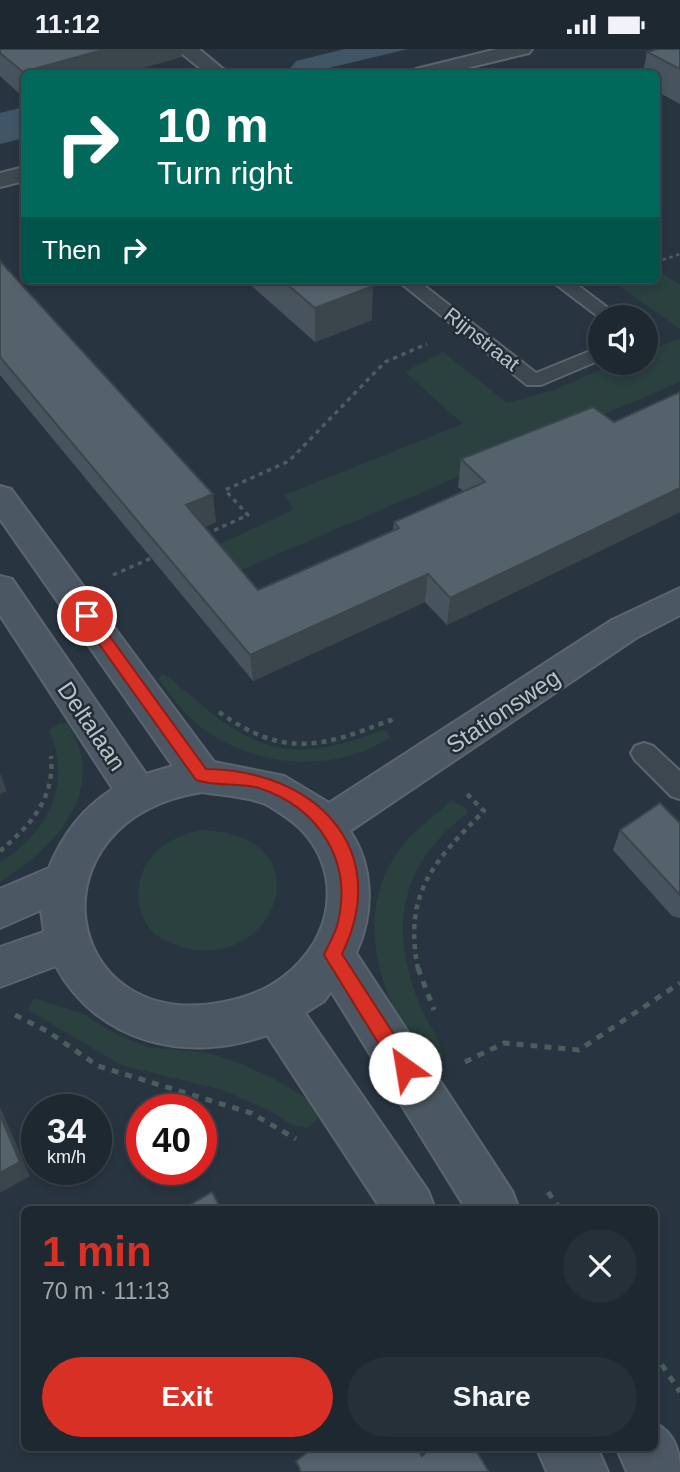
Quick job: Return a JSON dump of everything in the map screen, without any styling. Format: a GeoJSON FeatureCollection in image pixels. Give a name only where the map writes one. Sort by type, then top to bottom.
{"type":"FeatureCollection","features":[{"type":"Feature","properties":{"kind":"street"},"geometry":{"type":"LineString","coordinates":[[186,49],[214,70]]}},
{"type":"Feature","properties":{"kind":"street"},"geometry":{"type":"LineString","coordinates":[[435,70],[522,49]]}},
{"type":"Feature","properties":{"kind":"street"},"geometry":{"type":"LineString","coordinates":[[0,180],[21,175]]}},
{"type":"Feature","properties":{"kind":"street"},"geometry":{"type":"LineString","coordinates":[[0,496],[202,776]]}},
{"type":"Feature","properties":{"kind":"street","name":"Deltalaan"},"geometry":{"type":"LineString","coordinates":[[2,596],[138,794]]}},
{"type":"Feature","properties":{"kind":"street","name":"Stationsweg"},"geometry":{"type":"LineString","coordinates":[[327,824],[454,744],[624,629],[680,600]]}},
{"type":"Feature","properties":{"kind":"street"},"geometry":{"type":"LineString","coordinates":[[202,776],[231,776],[259,781],[308,806],[327,824],[341,847],[350,873],[350,901],[345,928],[332,955],[298,993],[275,1008],[239,1022],[202,1028],[164,1025],[131,1013],[101,996],[79,971],[66,943],[61,923],[65,881],[75,854],[91,831],[112,811],[138,794],[180,779],[202,776]]}},
{"type":"Feature","properties":{"kind":"street"},"geometry":{"type":"LineString","coordinates":[[0,909],[65,881]]}},
{"type":"Feature","properties":{"kind":"street"},"geometry":{"type":"LineString","coordinates":[[0,967],[66,943]]}},
{"type":"Feature","properties":{"kind":"street"},"geometry":{"type":"LineString","coordinates":[[332,955],[492,1206]]}},
{"type":"Feature","properties":{"kind":"street"},"geometry":{"type":"LineString","coordinates":[[275,1008],[338,1141],[407,1206]]}},
{"type":"Feature","properties":{"kind":"street"},"geometry":{"type":"LineString","coordinates":[[567,1451],[580,1472]]}},
{"type":"Feature","properties":{"kind":"street"},"geometry":{"type":"LineString","coordinates":[[647,1451],[660,1472]]}},
{"type":"Feature","properties":{"kind":"lane","name":"Rijnstraat"},"geometry":{"type":"LineString","coordinates":[[411,284],[534,381],[588,358]]}},
{"type":"Feature","properties":{"kind":"lane"},"geometry":{"type":"LineString","coordinates":[[565,284],[594,305]]}},
{"type":"Feature","properties":{"kind":"lane"},"geometry":{"type":"LineString","coordinates":[[644,753],[680,788]]}},
{"type":"Feature","properties":{"kind":"path"},"geometry":{"type":"LineString","coordinates":[[660,261],[680,254]]}},
{"type":"Feature","properties":{"kind":"path"},"geometry":{"type":"LineString","coordinates":[[197,538],[248,515],[225,490],[289,461],[386,362],[467,328]]}},
{"type":"Feature","properties":{"kind":"path"},"geometry":{"type":"LineString","coordinates":[[71,593],[159,554]]}},
{"type":"Feature","properties":{"kind":"path"},"geometry":{"type":"LineString","coordinates":[[0,851],[28,829],[49,795],[52,758],[46,747]]}},
{"type":"Feature","properties":{"kind":"path"},"geometry":{"type":"LineString","coordinates":[[419,1091],[504,1043],[579,1050],[680,983]]}},
{"type":"Feature","properties":{"kind":"path"},"geometry":{"type":"LineString","coordinates":[[9,1014],[47,1031],[98,1066],[338,1141]]}},
{"type":"Feature","properties":{"kind":"path"},"geometry":{"type":"LineString","coordinates":[[658,1359],[680,1392]]}},
{"type":"Feature","properties":{"kind":"green space"},"geometry":{"type":"Polygon","coordinates":[[[660,272],[680,285],[680,329],[658,313],[658,305],[646,305],[616,284],[660,284],[660,272]]]}},
{"type":"Feature","properties":{"kind":"green space"},"geometry":{"type":"Polygon","coordinates":[[[680,338],[680,382],[194,590],[177,564],[293,510],[285,495],[463,424],[405,372],[443,352],[507,403],[551,391],[589,375],[658,375],[658,347],[680,338]]]}},
{"type":"Feature","properties":{"kind":"green space"},"geometry":{"type":"Polygon","coordinates":[[[162,674],[220,720],[266,744],[290,749],[317,749],[382,730],[387,731],[390,738],[345,757],[321,761],[273,759],[250,753],[227,743],[192,720],[158,679],[162,674]]]}},
{"type":"Feature","properties":{"kind":"green space"},"geometry":{"type":"Polygon","coordinates":[[[60,723],[67,723],[79,748],[83,771],[80,794],[71,815],[57,834],[40,852],[0,882],[0,862],[31,837],[52,805],[58,769],[56,750],[49,731],[60,723]]]}},
{"type":"Feature","properties":{"kind":"green space"},"geometry":{"type":"Polygon","coordinates":[[[451,801],[465,807],[468,813],[445,833],[414,875],[406,899],[403,923],[404,948],[410,975],[443,1057],[435,1062],[424,1059],[394,1009],[377,954],[374,926],[378,898],[387,871],[403,845],[451,801]]]}},
{"type":"Feature","properties":{"kind":"green space"},"geometry":{"type":"Polygon","coordinates":[[[201,830],[241,837],[265,853],[276,875],[275,899],[264,922],[244,940],[217,950],[185,948],[159,937],[145,922],[139,901],[140,878],[150,858],[173,840],[201,830]]]}},
{"type":"Feature","properties":{"kind":"green space"},"geometry":{"type":"Polygon","coordinates":[[[34,998],[81,1013],[118,1035],[147,1047],[209,1053],[239,1063],[275,1079],[317,1105],[319,1117],[309,1127],[294,1126],[268,1110],[222,1090],[121,1065],[28,1010],[34,998]]]}},
{"type":"Feature","properties":{"kind":"water"},"geometry":{"type":"Polygon","coordinates":[[[345,49],[408,49],[320,70],[289,70],[296,61],[345,49]]]}},
{"type":"Feature","properties":{"kind":"water"},"geometry":{"type":"Polygon","coordinates":[[[21,108],[21,139],[0,144],[0,113],[21,108]]]}},
{"type":"Feature","properties":{"kind":"building"},"geometry":{"type":"Polygon","coordinates":[[[0,49],[106,49],[30,70],[21,70],[0,53],[0,49]]]}},
{"type":"Feature","properties":{"kind":"building"},"geometry":{"type":"Polygon","coordinates":[[[680,49],[680,69],[647,52],[680,49]]]}},
{"type":"Feature","properties":{"kind":"building"},"geometry":{"type":"Polygon","coordinates":[[[0,261],[213,494],[186,505],[258,590],[399,528],[394,522],[485,482],[461,459],[593,407],[614,422],[680,392],[680,488],[450,598],[428,574],[250,655],[0,357],[0,261]]]}},
{"type":"Feature","properties":{"kind":"building"},"geometry":{"type":"Polygon","coordinates":[[[287,284],[373,286],[315,308],[287,284]]]}},
{"type":"Feature","properties":{"kind":"building"},"geometry":{"type":"Polygon","coordinates":[[[660,803],[680,823],[680,895],[620,830],[660,803]]]}},
{"type":"Feature","properties":{"kind":"building"},"geometry":{"type":"Polygon","coordinates":[[[0,1115],[20,1162],[0,1173],[0,1115]]]}},
{"type":"Feature","properties":{"kind":"building"},"geometry":{"type":"Polygon","coordinates":[[[212,1192],[219,1206],[188,1206],[212,1192]]]}},
{"type":"Feature","properties":{"kind":"building"},"geometry":{"type":"Polygon","coordinates":[[[309,1451],[419,1451],[422,1456],[428,1451],[476,1451],[489,1472],[301,1472],[296,1461],[309,1451]]]}},
{"type":"Feature","properties":{"kind":"route"},"geometry":{"type":"LineString","coordinates":[[87,616],[202,776],[231,776],[259,781],[308,806],[327,824],[341,847],[350,873],[350,901],[345,928],[332,955],[405,1068]]}}]}
